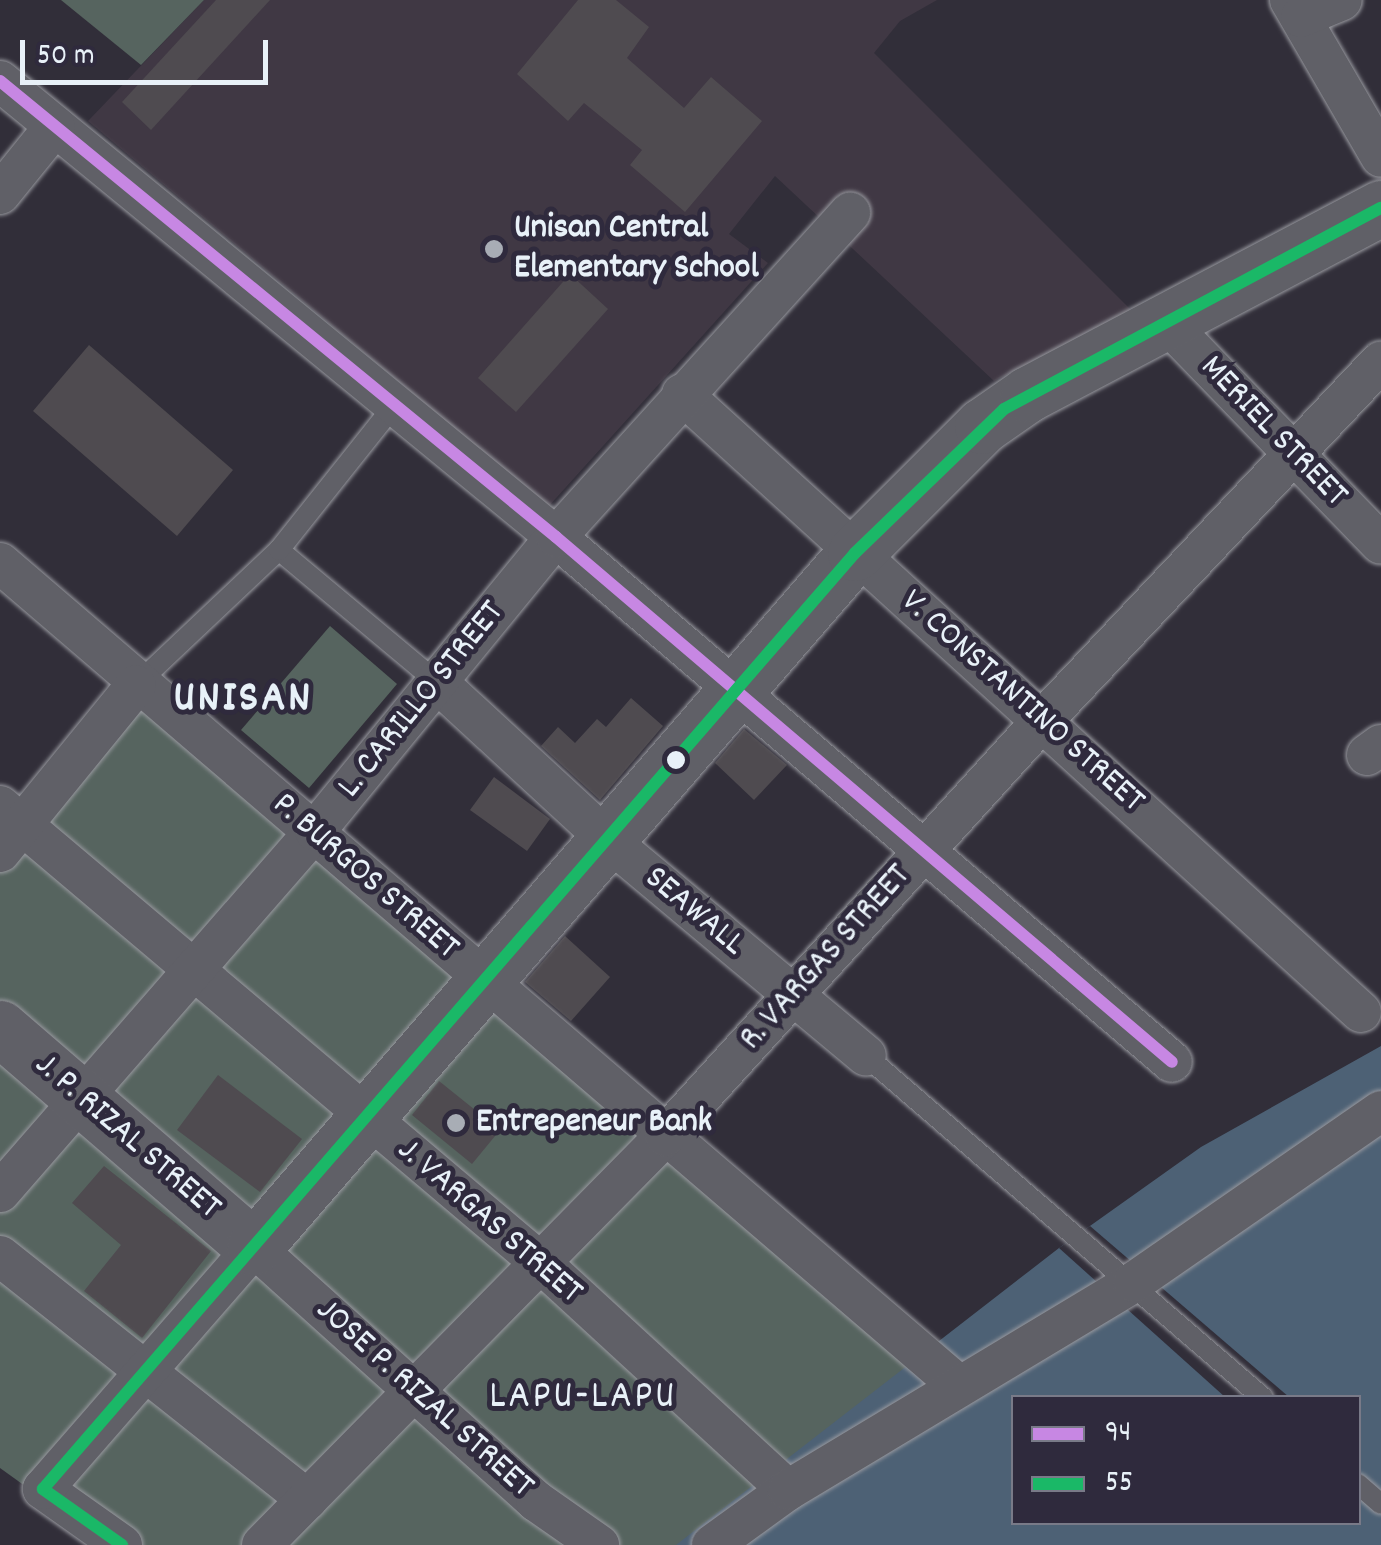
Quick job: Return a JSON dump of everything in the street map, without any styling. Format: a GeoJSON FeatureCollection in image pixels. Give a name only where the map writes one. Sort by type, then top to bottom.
{"type":"FeatureCollection","features":[{"type":"Feature","properties":{"kind":"main road"},"geometry":{"type":"LineString","coordinates":[[254,1246],[856,552],[1004,409],[1381,208]]}},
{"type":"Feature","properties":{"kind":"main road","name":"J. P. RIZAL STREET"},"geometry":{"type":"LineString","coordinates":[[0,1028],[254,1246]]}},
{"type":"Feature","properties":{"kind":"street"},"geometry":{"type":"LineString","coordinates":[[1342,0],[1295,8],[1381,157]]}},
{"type":"Feature","properties":{"kind":"street"},"geometry":{"type":"LineString","coordinates":[[0,81],[556,537],[1172,1062]]}},
{"type":"Feature","properties":{"kind":"street"},"geometry":{"type":"LineString","coordinates":[[0,194],[55,126]]}},
{"type":"Feature","properties":{"kind":"street","name":"L. CARILLO STREET"},"geometry":{"type":"LineString","coordinates":[[0,1192],[80,1094],[315,831],[556,537],[850,213]]}},
{"type":"Feature","properties":{"kind":"street","name":"MERIEL STREET"},"geometry":{"type":"LineString","coordinates":[[1165,322],[1381,544]]}},
{"type":"Feature","properties":{"kind":"street","name":"R. VARGAS STREET"},"geometry":{"type":"LineString","coordinates":[[262,1545],[665,1136],[1044,718],[1381,362]]}},
{"type":"Feature","properties":{"kind":"street","name":"V. CONSTANTINO STREET"},"geometry":{"type":"LineString","coordinates":[[682,394],[1044,718],[1361,1012]]}},
{"type":"Feature","properties":{"kind":"street","name":"P. BURGOS STREET"},"geometry":{"type":"LineString","coordinates":[[0,563],[136,685],[315,831],[483,980],[958,1385]]}},
{"type":"Feature","properties":{"kind":"street","name":"SEAWALL"},"geometry":{"type":"LineString","coordinates":[[438,683],[608,840],[866,1056]]}},
{"type":"Feature","properties":{"kind":"street"},"geometry":{"type":"LineString","coordinates":[[8,828],[136,685]]}},
{"type":"Feature","properties":{"kind":"street","name":"J. VARGAS STREET"},"geometry":{"type":"LineString","coordinates":[[8,828],[196,968],[541,1263],[788,1490]]}},
{"type":"Feature","properties":{"kind":"street"},"geometry":{"type":"LineString","coordinates":[[712,1545],[788,1490],[1134,1282],[1381,1111]]}},
{"type":"Feature","properties":{"kind":"street"},"geometry":{"type":"LineString","coordinates":[[122,1545],[43,1488],[254,1246]]}},
{"type":"Feature","properties":{"kind":"street","name":"JOSE P. RIZAL STREET"},"geometry":{"type":"LineString","coordinates":[[254,1246],[536,1500],[599,1545]]}},
{"type":"Feature","properties":{"kind":"street"},"geometry":{"type":"LineString","coordinates":[[0,1256],[307,1499]]}},
{"type":"Feature","properties":{"kind":"lane"},"geometry":{"type":"LineString","coordinates":[[136,685],[279,550],[395,404]]}},
{"type":"Feature","properties":{"kind":"lane"},"geometry":{"type":"LineString","coordinates":[[279,550],[438,683]]}},
{"type":"Feature","properties":{"kind":"lane"},"geometry":{"type":"LineString","coordinates":[[866,1056],[1134,1282],[1259,1395]]}},
{"type":"Feature","properties":{"kind":"lane"},"geometry":{"type":"LineString","coordinates":[[1361,1487],[1381,1504]]}},
{"type":"Feature","properties":{"kind":"shaded area"},"geometry":{"type":"Polygon","coordinates":[[[61,0],[204,0],[141,65],[61,0]]]}},
{"type":"Feature","properties":{"kind":"shaded area","name":"Unisan Central Elementary School"},"geometry":{"type":"Polygon","coordinates":[[[204,0],[937,0],[900,21],[874,53],[1132,311],[994,381],[775,176],[729,234],[768,263],[548,507],[88,121],[204,0]]]}},
{"type":"Feature","properties":{"kind":"shaded area"},"geometry":{"type":"Polygon","coordinates":[[[330,626],[397,684],[309,788],[241,730],[330,626]]]}},
{"type":"Feature","properties":{"kind":"shaded area"},"geometry":{"type":"Polygon","coordinates":[[[136,685],[958,1385],[712,1545],[107,1545],[0,1468],[0,850],[136,685]]]}},
{"type":"Feature","properties":{"kind":"water"},"geometry":{"type":"Polygon","coordinates":[[[1381,1046],[1381,1545],[676,1545],[1059,1248],[1201,1147],[1381,1046]]]}},
{"type":"Feature","properties":{"kind":"pier"},"geometry":{"type":"Polygon","coordinates":[[[1090,1226],[1287,1395],[1223,1395],[1059,1248],[1090,1226]]]}},
{"type":"Feature","properties":{"kind":"building"},"geometry":{"type":"Polygon","coordinates":[[[216,0],[270,0],[151,130],[122,102],[216,0]]]}},
{"type":"Feature","properties":{"kind":"building"},"geometry":{"type":"Polygon","coordinates":[[[578,0],[616,0],[649,27],[627,58],[684,108],[711,77],[762,121],[685,212],[630,165],[642,150],[584,103],[568,121],[517,74],[578,0]]]}},
{"type":"Feature","properties":{"kind":"building"},"geometry":{"type":"Polygon","coordinates":[[[570,274],[608,309],[516,412],[478,378],[570,274]]]}},
{"type":"Feature","properties":{"kind":"building"},"geometry":{"type":"Polygon","coordinates":[[[89,345],[233,470],[177,536],[33,411],[89,345]]]}},
{"type":"Feature","properties":{"kind":"building"},"geometry":{"type":"Polygon","coordinates":[[[631,698],[663,726],[600,800],[541,746],[558,727],[575,743],[597,719],[606,727],[631,698]]]}},
{"type":"Feature","properties":{"kind":"building"},"geometry":{"type":"Polygon","coordinates":[[[744,729],[787,765],[754,800],[715,763],[744,729]]]}},
{"type":"Feature","properties":{"kind":"building"},"geometry":{"type":"Polygon","coordinates":[[[494,777],[550,819],[527,851],[470,810],[494,777]]]}},
{"type":"Feature","properties":{"kind":"building"},"geometry":{"type":"Polygon","coordinates":[[[565,936],[610,977],[571,1021],[525,982],[565,936]]]}},
{"type":"Feature","properties":{"kind":"building"},"geometry":{"type":"Polygon","coordinates":[[[218,1075],[302,1139],[260,1192],[177,1130],[218,1075]]]}},
{"type":"Feature","properties":{"kind":"building","name":"Entrepeneur Bank"},"geometry":{"type":"Polygon","coordinates":[[[439,1081],[500,1130],[472,1164],[412,1115],[439,1081]]]}},
{"type":"Feature","properties":{"kind":"building"},"geometry":{"type":"Polygon","coordinates":[[[104,1166],[211,1251],[142,1338],[84,1291],[121,1245],[72,1203],[104,1166]]]}},
{"type":"Feature","properties":{"kind":"transit line","name":"94"},"geometry":{"type":"LineString","coordinates":[[0,81],[556,537],[1172,1062]]}},
{"type":"Feature","properties":{"kind":"transit line","name":"55"},"geometry":{"type":"LineString","coordinates":[[122,1545],[43,1489],[855,553],[1004,409],[1381,208]]}},
{"type":"Feature","properties":{"kind":"place","name":"Unisan Central Elementary School"},"geometry":{"type":"Point","coordinates":[494,249]}},
{"type":"Feature","properties":{"kind":"place","name":"Entrepeneur Bank"},"geometry":{"type":"Point","coordinates":[456,1123]}},
{"type":"Feature","properties":{"kind":"district","name":"UNISAN"},"geometry":{"type":"Point","coordinates":[243,701]}},
{"type":"Feature","properties":{"kind":"district","name":"LAPU-LAPU"},"geometry":{"type":"Point","coordinates":[583,1399]}}]}
